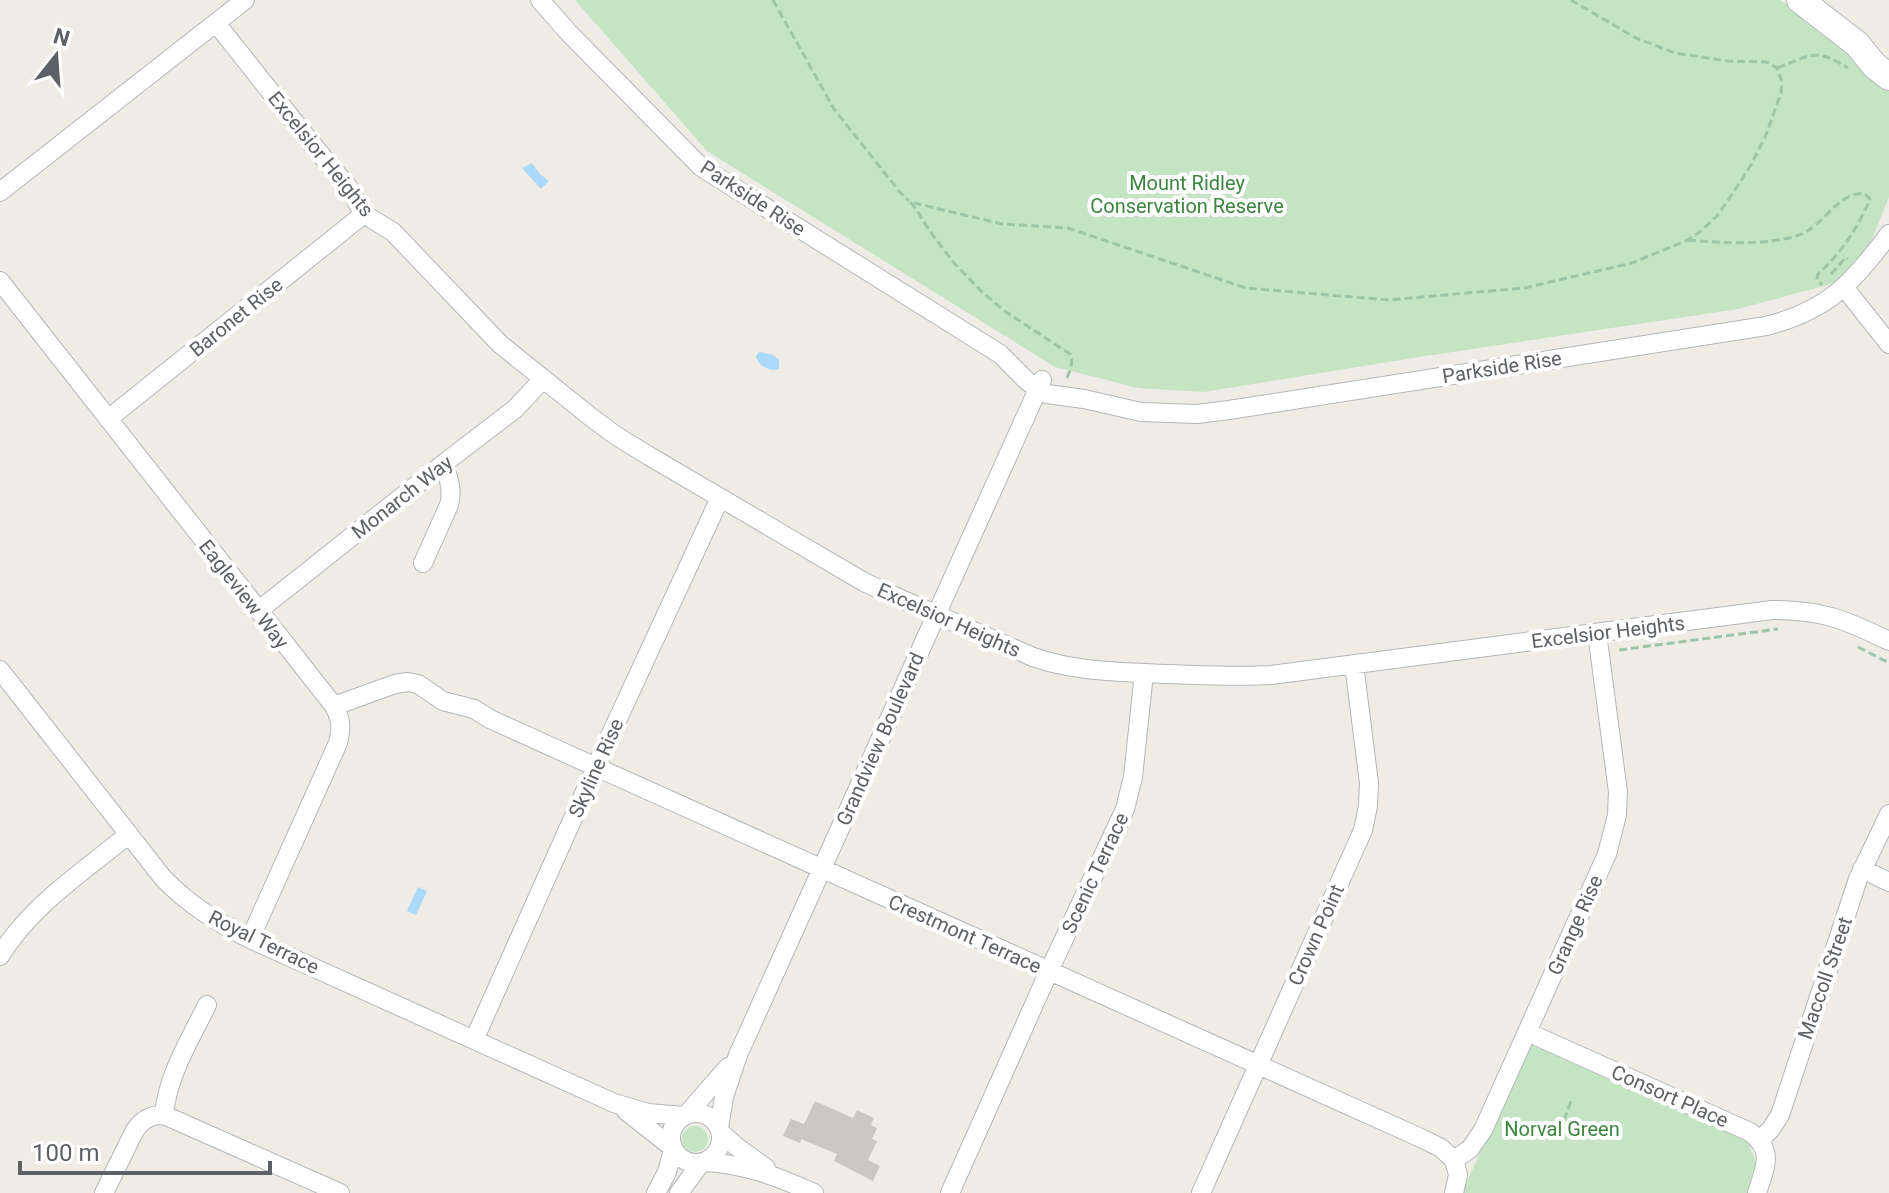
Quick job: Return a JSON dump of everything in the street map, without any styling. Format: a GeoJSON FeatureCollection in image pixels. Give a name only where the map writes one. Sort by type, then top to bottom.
{"type":"FeatureCollection","features":[{"type":"Feature","properties":{"kind":"street"},"geometry":{"type":"LineString","coordinates":[[0,192],[245,0]]}},
{"type":"Feature","properties":{"kind":"street","name":"Parkside Rise"},"geometry":{"type":"LineString","coordinates":[[540,0],[701,167],[1000,354],[1022,363],[1040,385],[1059,396],[1141,412],[1197,414],[1229,410],[1766,326],[1823,303],[1834,282],[1861,270],[1889,234]]}},
{"type":"Feature","properties":{"kind":"street"},"geometry":{"type":"LineString","coordinates":[[1800,0],[1857,44],[1889,59]]}},
{"type":"Feature","properties":{"kind":"street","name":"Excelsior Heights"},"geometry":{"type":"LineString","coordinates":[[216,23],[348,187],[364,214],[393,232],[500,344],[615,435],[864,582],[1052,664],[1144,673],[1241,677],[1271,675],[1772,610],[1821,613],[1889,641]]}},
{"type":"Feature","properties":{"kind":"street"},"geometry":{"type":"LineString","coordinates":[[1857,44],[1874,65],[1889,77]]}},
{"type":"Feature","properties":{"kind":"street","name":"Baronet Rise"},"geometry":{"type":"LineString","coordinates":[[108,419],[364,214]]}},
{"type":"Feature","properties":{"kind":"street","name":"Eagleview Way"},"geometry":{"type":"LineString","coordinates":[[0,281],[334,706]]}},
{"type":"Feature","properties":{"kind":"street"},"geometry":{"type":"LineString","coordinates":[[1834,282],[1889,344]]}},
{"type":"Feature","properties":{"kind":"street","name":"Monarch Way"},"geometry":{"type":"LineString","coordinates":[[258,611],[515,409],[543,379]]}},
{"type":"Feature","properties":{"kind":"street","name":"Parkside Rise"},"geometry":{"type":"LineString","coordinates":[[1040,385],[1063,387],[1084,399]]}},
{"type":"Feature","properties":{"kind":"street","name":"Grandview Boulevard"},"geometry":{"type":"LineString","coordinates":[[720,1130],[724,1097],[738,1055],[1040,385]]}},
{"type":"Feature","properties":{"kind":"street"},"geometry":{"type":"LineString","coordinates":[[423,563],[449,505],[450,485],[443,464]]}},
{"type":"Feature","properties":{"kind":"street","name":"Skyline Rise"},"geometry":{"type":"LineString","coordinates":[[474,1040],[720,498]]}},
{"type":"Feature","properties":{"kind":"street","name":"Grange Rise"},"geometry":{"type":"LineString","coordinates":[[1454,1160],[1470,1149],[1483,1130],[1607,854],[1617,815],[1616,772],[1597,633]]}},
{"type":"Feature","properties":{"kind":"street","name":"Crown Point"},"geometry":{"type":"LineString","coordinates":[[1201,1193],[1363,830],[1369,783],[1354,664]]}},
{"type":"Feature","properties":{"kind":"street","name":"Scenic Terrace"},"geometry":{"type":"LineString","coordinates":[[950,1193],[1125,809],[1130,792],[1144,673]]}},
{"type":"Feature","properties":{"kind":"street","name":"Royal Terrace"},"geometry":{"type":"LineString","coordinates":[[3,680],[163,878],[178,894],[210,917],[250,939],[614,1103],[648,1113],[685,1115]]}},
{"type":"Feature","properties":{"kind":"street","name":"Crestmont Terrace"},"geometry":{"type":"LineString","coordinates":[[334,706],[395,684],[418,684],[443,701],[474,709],[490,719],[1441,1148],[1454,1160]]}},
{"type":"Feature","properties":{"kind":"street"},"geometry":{"type":"LineString","coordinates":[[250,939],[338,743],[341,724],[334,706]]}},
{"type":"Feature","properties":{"kind":"street","name":"Maccoll Street"},"geometry":{"type":"LineString","coordinates":[[1760,1140],[1780,1115],[1862,869],[1889,814]]}},
{"type":"Feature","properties":{"kind":"street"},"geometry":{"type":"LineString","coordinates":[[0,956],[38,907],[129,834]]}},
{"type":"Feature","properties":{"kind":"street"},"geometry":{"type":"LineString","coordinates":[[1862,869],[1889,882]]}},
{"type":"Feature","properties":{"kind":"street"},"geometry":{"type":"LineString","coordinates":[[164,1115],[170,1081],[207,1005]]}},
{"type":"Feature","properties":{"kind":"street","name":"Consort Place"},"geometry":{"type":"LineString","coordinates":[[1527,1032],[1750,1132],[1760,1140]]}},
{"type":"Feature","properties":{"kind":"street","name":"Grandview Boulevard"},"geometry":{"type":"LineString","coordinates":[[685,1115],[738,1055]]}},
{"type":"Feature","properties":{"kind":"street","name":"Royal Terrace"},"geometry":{"type":"LineString","coordinates":[[614,1103],[672,1148]]}},
{"type":"Feature","properties":{"kind":"street"},"geometry":{"type":"LineString","coordinates":[[782,1179],[751,1158],[715,1122],[702,1114],[685,1115],[673,1126],[672,1148],[685,1161],[744,1166],[814,1193]]}},
{"type":"Feature","properties":{"kind":"street"},"geometry":{"type":"LineString","coordinates":[[104,1193],[141,1121],[164,1115],[340,1193]]}},
{"type":"Feature","properties":{"kind":"street"},"geometry":{"type":"LineString","coordinates":[[679,1193],[720,1147],[720,1130]]}},
{"type":"Feature","properties":{"kind":"street"},"geometry":{"type":"LineString","coordinates":[[1757,1193],[1767,1158],[1760,1140]]}},
{"type":"Feature","properties":{"kind":"street"},"geometry":{"type":"LineString","coordinates":[[656,1193],[662,1184],[672,1148]]}},
{"type":"Feature","properties":{"kind":"street"},"geometry":{"type":"LineString","coordinates":[[1454,1160],[1458,1175],[1454,1193]]}},
{"type":"Feature","properties":{"kind":"path"},"geometry":{"type":"LineString","coordinates":[[773,0],[834,109],[910,202],[954,263],[1006,312],[1070,354],[1072,366],[1063,387]]}},
{"type":"Feature","properties":{"kind":"path"},"geometry":{"type":"LineString","coordinates":[[910,202],[1002,224],[1068,228],[1246,288],[1388,300],[1524,288],[1632,263],[1688,240],[1717,216],[1751,165],[1766,135],[1782,82],[1777,68],[1767,62],[1699,58],[1652,46],[1571,0]]}},
{"type":"Feature","properties":{"kind":"path"},"geometry":{"type":"LineString","coordinates":[[1777,68],[1821,54],[1855,72]]}},
{"type":"Feature","properties":{"kind":"path"},"geometry":{"type":"LineString","coordinates":[[1688,240],[1742,242],[1800,235],[1815,227],[1855,193],[1865,194],[1870,199],[1855,227],[1817,279],[1822,285],[1834,282],[1834,270],[1846,257],[1861,270]]}},
{"type":"Feature","properties":{"kind":"path"},"geometry":{"type":"LineString","coordinates":[[1619,650],[1778,629]]}},
{"type":"Feature","properties":{"kind":"path"},"geometry":{"type":"LineString","coordinates":[[1853,645],[1889,663]]}},
{"type":"Feature","properties":{"kind":"path"},"geometry":{"type":"LineString","coordinates":[[1564,1120],[1571,1101]]}},
{"type":"Feature","properties":{"kind":"green space","name":"Mount Ridley Conservation Reserve"},"geometry":{"type":"Polygon","coordinates":[[[575,0],[1780,0],[1809,19],[1889,86],[1889,197],[1865,251],[1835,283],[1738,309],[1204,392],[1138,388],[1055,367],[707,151],[575,0]]]}},
{"type":"Feature","properties":{"kind":"green space","name":"Norval Green"},"geometry":{"type":"Polygon","coordinates":[[[1529,1044],[1747,1139],[1756,1163],[1747,1193],[1462,1193],[1529,1044]]]}},
{"type":"Feature","properties":{"kind":"green space"},"geometry":{"type":"Polygon","coordinates":[[[695,1126],[704,1130],[708,1139],[704,1148],[695,1152],[686,1148],[682,1139],[686,1130],[695,1126]]]}},
{"type":"Feature","properties":{"kind":"water"},"geometry":{"type":"Polygon","coordinates":[[[532,163],[549,181],[541,189],[522,168],[532,163]]]}},
{"type":"Feature","properties":{"kind":"water"},"geometry":{"type":"Polygon","coordinates":[[[760,352],[779,360],[779,369],[762,366],[756,357],[760,352]]]}},
{"type":"Feature","properties":{"kind":"water"},"geometry":{"type":"Polygon","coordinates":[[[418,887],[427,891],[416,915],[407,911],[418,887]]]}},
{"type":"Feature","properties":{"kind":"building"},"geometry":{"type":"Polygon","coordinates":[[[815,1101],[853,1118],[857,1110],[874,1118],[871,1125],[877,1128],[872,1139],[877,1141],[868,1160],[880,1166],[873,1181],[834,1161],[837,1154],[801,1139],[800,1143],[783,1136],[791,1119],[804,1124],[815,1101]]]}}]}
